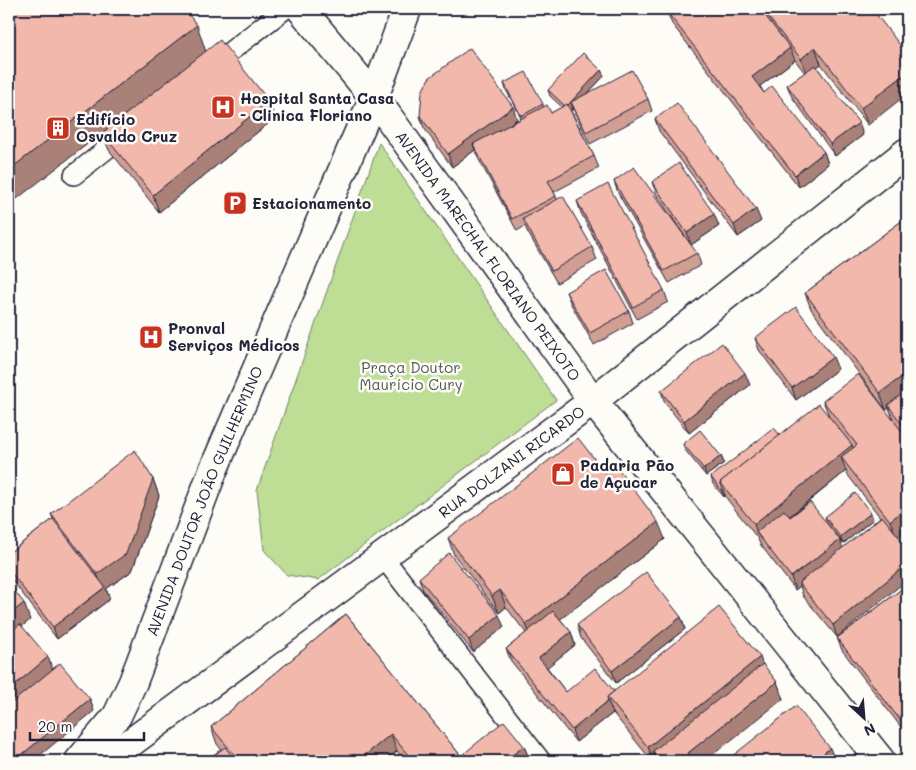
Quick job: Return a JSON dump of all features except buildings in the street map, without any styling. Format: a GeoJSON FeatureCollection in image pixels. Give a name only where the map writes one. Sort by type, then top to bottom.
{"type":"FeatureCollection","features":[{"type":"Feature","properties":{"kind":"street","name":"AVENIDA MARECHAL FLORIANO PEIXOTO"},"geometry":{"type":"LineString","coordinates":[[302,9],[374,97],[593,401],[881,761]]}},
{"type":"Feature","properties":{"kind":"street","name":"AVENIDA DOUTOR JOÃO GUILHERMINO"},"geometry":{"type":"LineString","coordinates":[[80,761],[117,716],[133,682],[212,473],[374,97],[407,9]]}},
{"type":"Feature","properties":{"kind":"street","name":"RUA DOLZANI RICARDO"},"geometry":{"type":"LineString","coordinates":[[106,761],[593,401],[907,152]]}},
{"type":"Feature","properties":{"kind":"lane"},"geometry":{"type":"LineString","coordinates":[[199,76],[285,9]]}},
{"type":"Feature","properties":{"kind":"lane"},"geometry":{"type":"LineString","coordinates":[[74,174],[144,119]]}},
{"type":"Feature","properties":{"kind":"lane"},"geometry":{"type":"LineString","coordinates":[[383,557],[541,761]]}},
{"type":"Feature","properties":{"kind":"green space","name":"Praça Doutor Maurício Cury"},"geometry":{"type":"Polygon","coordinates":[[[379,143],[556,400],[318,580],[287,575],[264,550],[257,490],[379,143]]]}},
{"type":"Feature","properties":{"kind":"place","name":"Hospital Santa Casa - Clinica Floriano"},"geometry":{"type":"Point","coordinates":[223,107]}},
{"type":"Feature","properties":{"kind":"place","name":"Edifício Osvaldo Cruz"},"geometry":{"type":"Point","coordinates":[58,128]}},
{"type":"Feature","properties":{"kind":"place","name":"Estacionamento"},"geometry":{"type":"Point","coordinates":[235,203]}},
{"type":"Feature","properties":{"kind":"place","name":"Pronval Serviços Médicos"},"geometry":{"type":"Point","coordinates":[151,337]}},
{"type":"Feature","properties":{"kind":"place","name":"Padaria Pão de Açucar"},"geometry":{"type":"Point","coordinates":[563,474]}}]}
